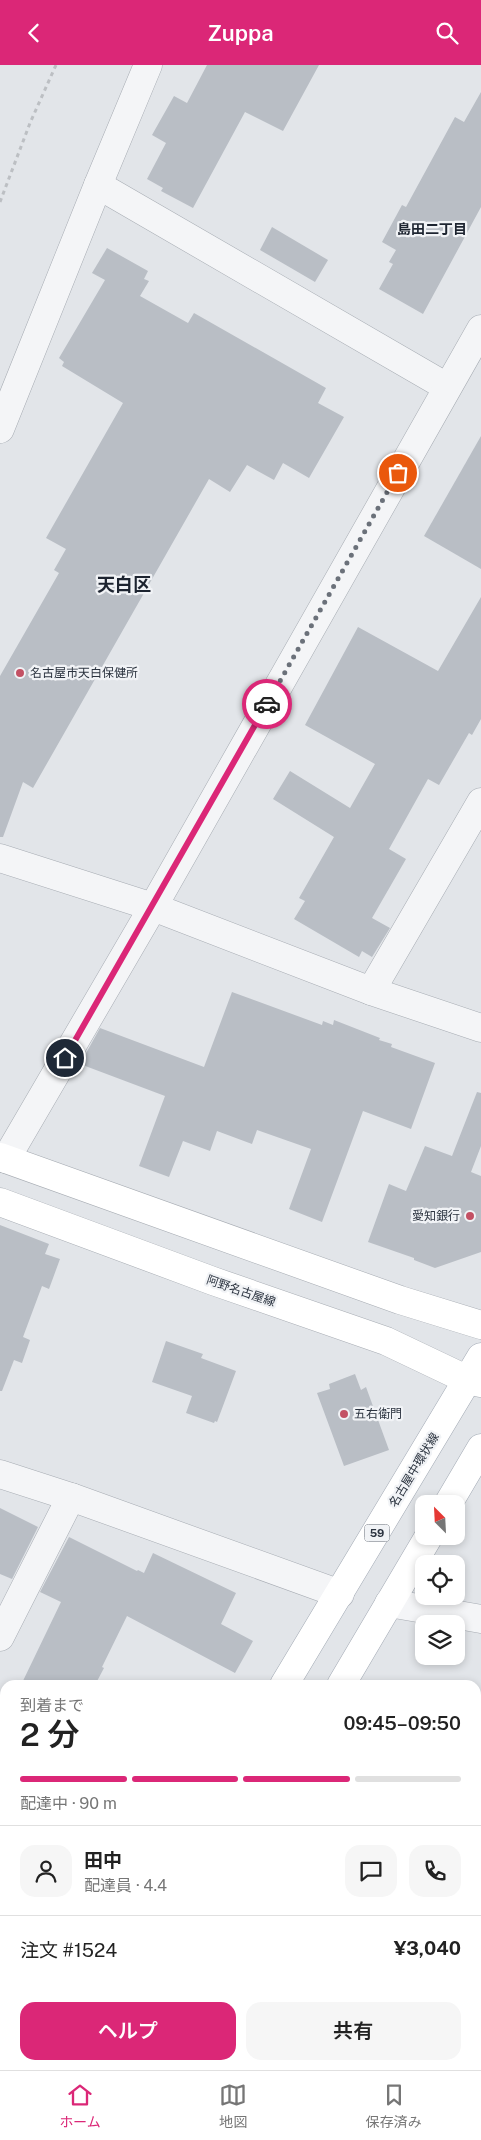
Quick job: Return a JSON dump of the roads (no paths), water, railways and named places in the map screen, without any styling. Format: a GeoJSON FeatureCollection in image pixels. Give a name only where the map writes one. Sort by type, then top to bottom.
{"type":"FeatureCollection","features":[{"type":"Feature","properties":{"kind":"main road"},"geometry":{"type":"LineString","coordinates":[[3,1158],[400,1300],[481,1325]]}},
{"type":"Feature","properties":{"kind":"main road","name":"阿野名古屋線"},"geometry":{"type":"LineString","coordinates":[[0,1202],[213,1281],[477,1373]]}},
{"type":"Feature","properties":{"kind":"main road","name":"名古屋中環状線"},"geometry":{"type":"LineString","coordinates":[[287,1680],[477,1373]]}},
{"type":"Feature","properties":{"kind":"main road"},"geometry":{"type":"LineString","coordinates":[[453,1495],[481,1447]]}},
{"type":"Feature","properties":{"kind":"main road"},"geometry":{"type":"LineString","coordinates":[[344,1680],[424,1545]]}},
{"type":"Feature","properties":{"kind":"street"},"geometry":{"type":"LineString","coordinates":[[0,429],[148,65]]}},
{"type":"Feature","properties":{"kind":"street"},"geometry":{"type":"LineString","coordinates":[[98,185],[447,387]]}},
{"type":"Feature","properties":{"kind":"street"},"geometry":{"type":"LineString","coordinates":[[3,1158],[153,907],[481,329]]}},
{"type":"Feature","properties":{"kind":"street"},"geometry":{"type":"LineString","coordinates":[[371,991],[481,802]]}},
{"type":"Feature","properties":{"kind":"street"},"geometry":{"type":"LineString","coordinates":[[0,858],[153,907],[371,991],[481,1028]]}},
{"type":"Feature","properties":{"kind":"street"},"geometry":{"type":"LineString","coordinates":[[0,1474],[71,1497],[340,1594]]}},
{"type":"Feature","properties":{"kind":"street"},"geometry":{"type":"LineString","coordinates":[[0,1637],[71,1497]]}},
{"type":"Feature","properties":{"kind":"street"},"geometry":{"type":"LineString","coordinates":[[389,1603],[481,1619]]}},
{"type":"Feature","properties":{"kind":"place","name":"名古屋市天白保健所"},"geometry":{"type":"Point","coordinates":[20,673]}},
{"type":"Feature","properties":{"kind":"place","name":"愛知銀行"},"geometry":{"type":"Point","coordinates":[470,1216]}},
{"type":"Feature","properties":{"kind":"place","name":"五右衛門"},"geometry":{"type":"Point","coordinates":[344,1414]}},
{"type":"Feature","properties":{"kind":"district","name":"島田二丁目"},"geometry":{"type":"Point","coordinates":[432,229]}},
{"type":"Feature","properties":{"kind":"district","name":"天白区"},"geometry":{"type":"Point","coordinates":[124,584]}}]}
